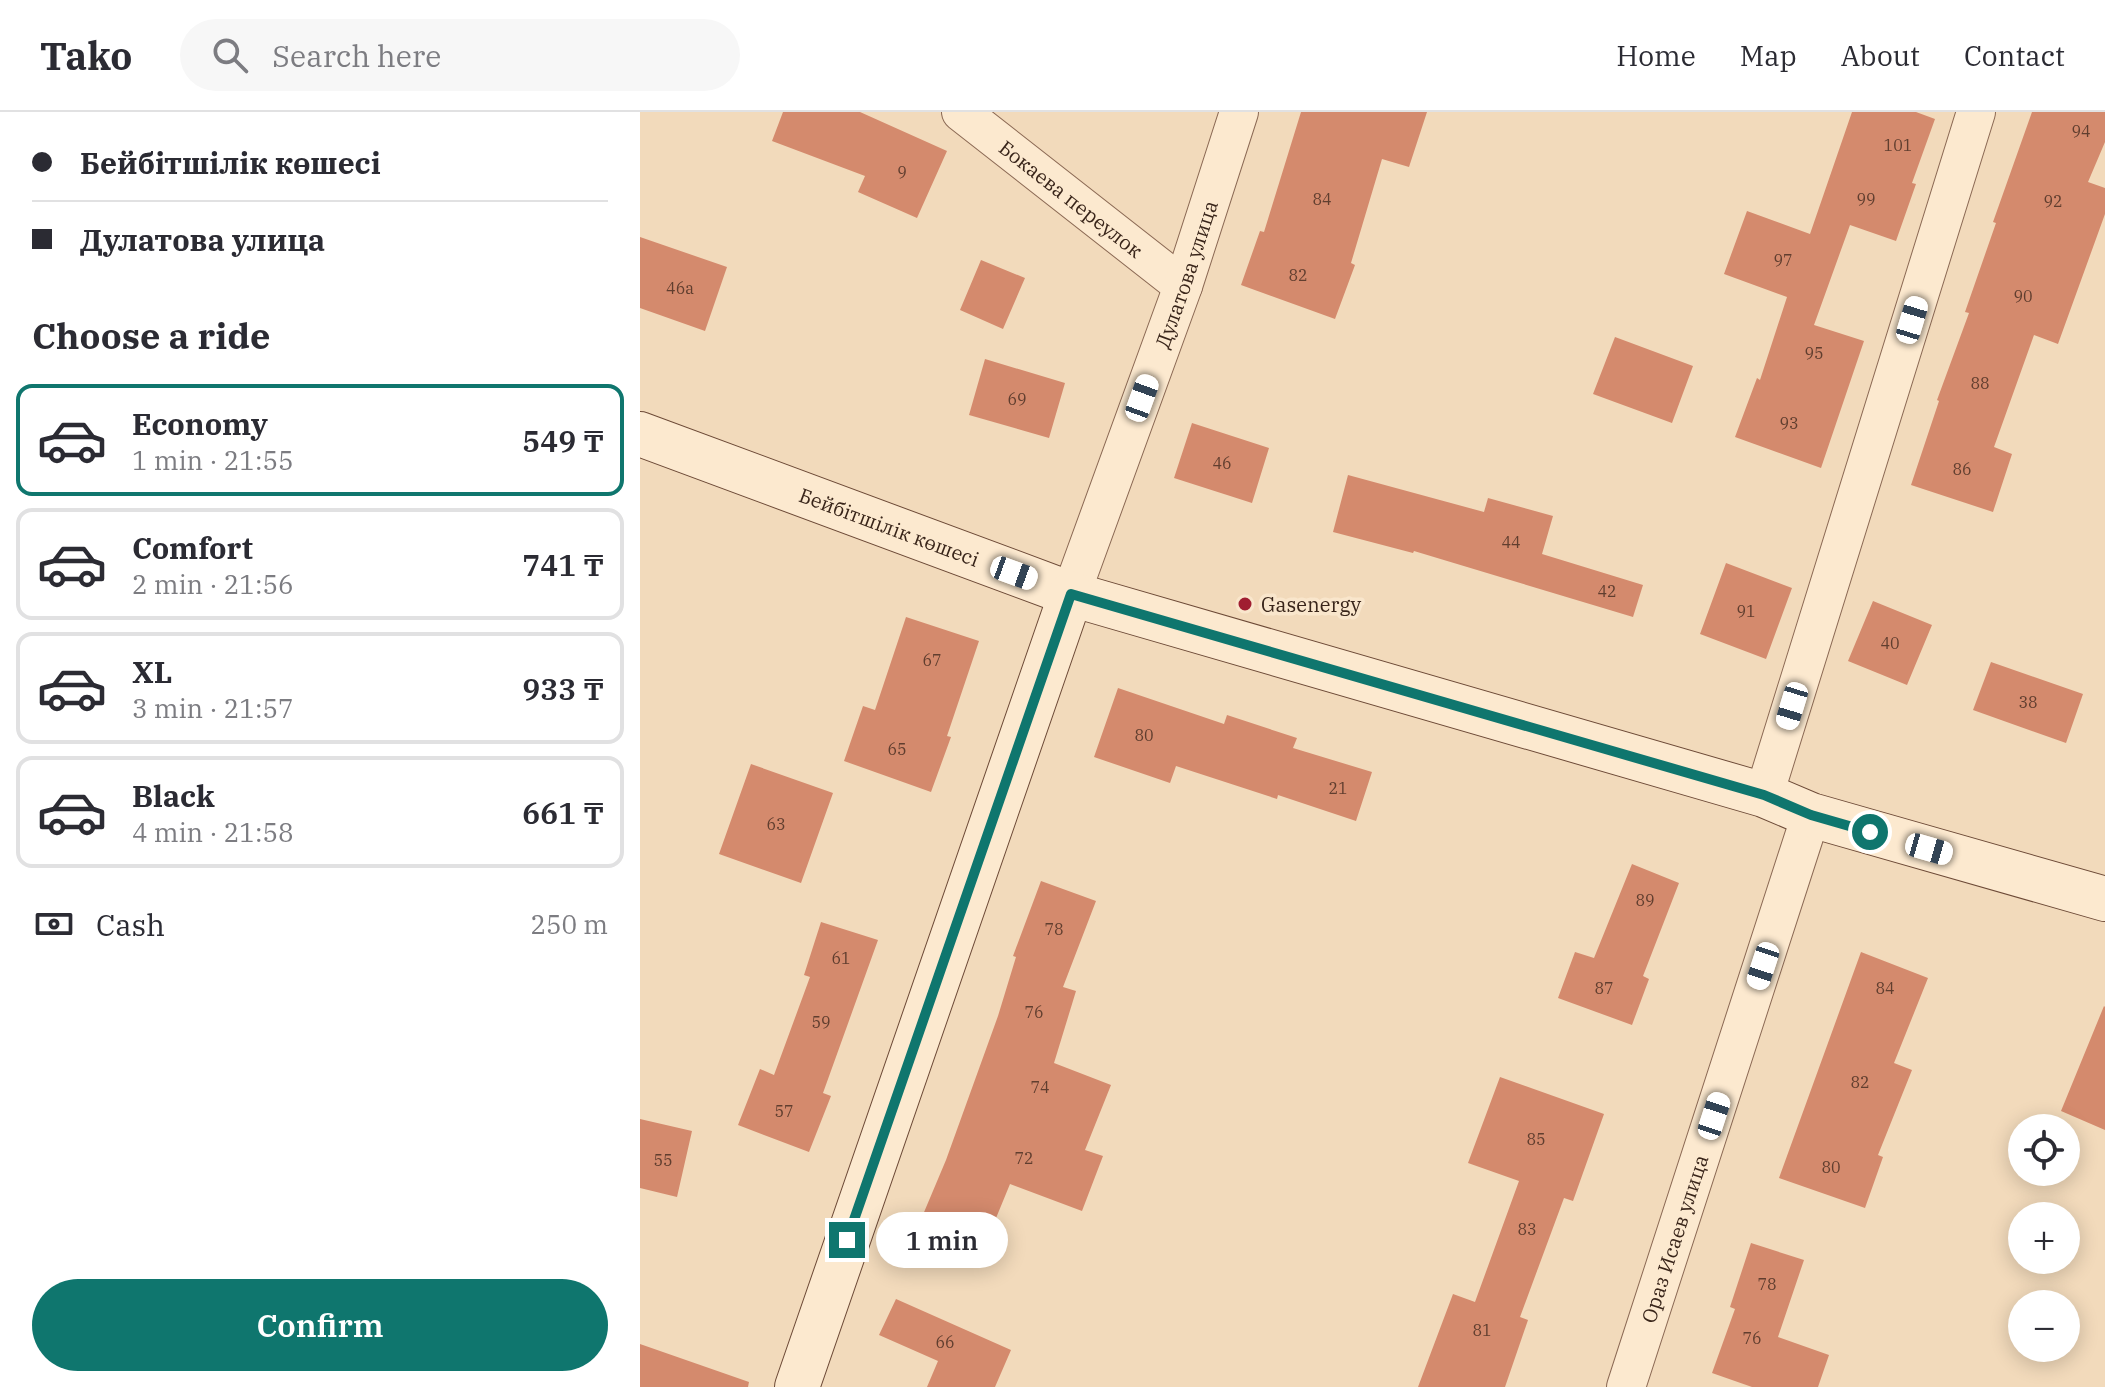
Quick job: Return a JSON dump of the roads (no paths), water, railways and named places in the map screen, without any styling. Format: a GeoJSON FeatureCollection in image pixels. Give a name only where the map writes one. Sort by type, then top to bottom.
{"type":"FeatureCollection","features":[{"type":"Feature","properties":{"kind":"street","name":"Бокаева переулок"},"geometry":{"type":"LineString","coordinates":[[961,112],[1183,286]]}},
{"type":"Feature","properties":{"kind":"street","name":"Дулатова улица"},"geometry":{"type":"LineString","coordinates":[[797,1387],[1071,594],[1183,286],[1239,112]]}},
{"type":"Feature","properties":{"kind":"street"},"geometry":{"type":"LineString","coordinates":[[1764,795],[1976,112]]}},
{"type":"Feature","properties":{"kind":"street","name":"Бейбітшілік көшесі"},"geometry":{"type":"LineString","coordinates":[[640,434],[1071,594],[1764,795],[1811,815],[2105,899]]}},
{"type":"Feature","properties":{"kind":"street","name":"Ораз Исаев улица"},"geometry":{"type":"LineString","coordinates":[[1626,1387],[1811,815]]}},
{"type":"Feature","properties":{"kind":"place","name":"Gasenergy"},"geometry":{"type":"Point","coordinates":[1245,604]}}]}
